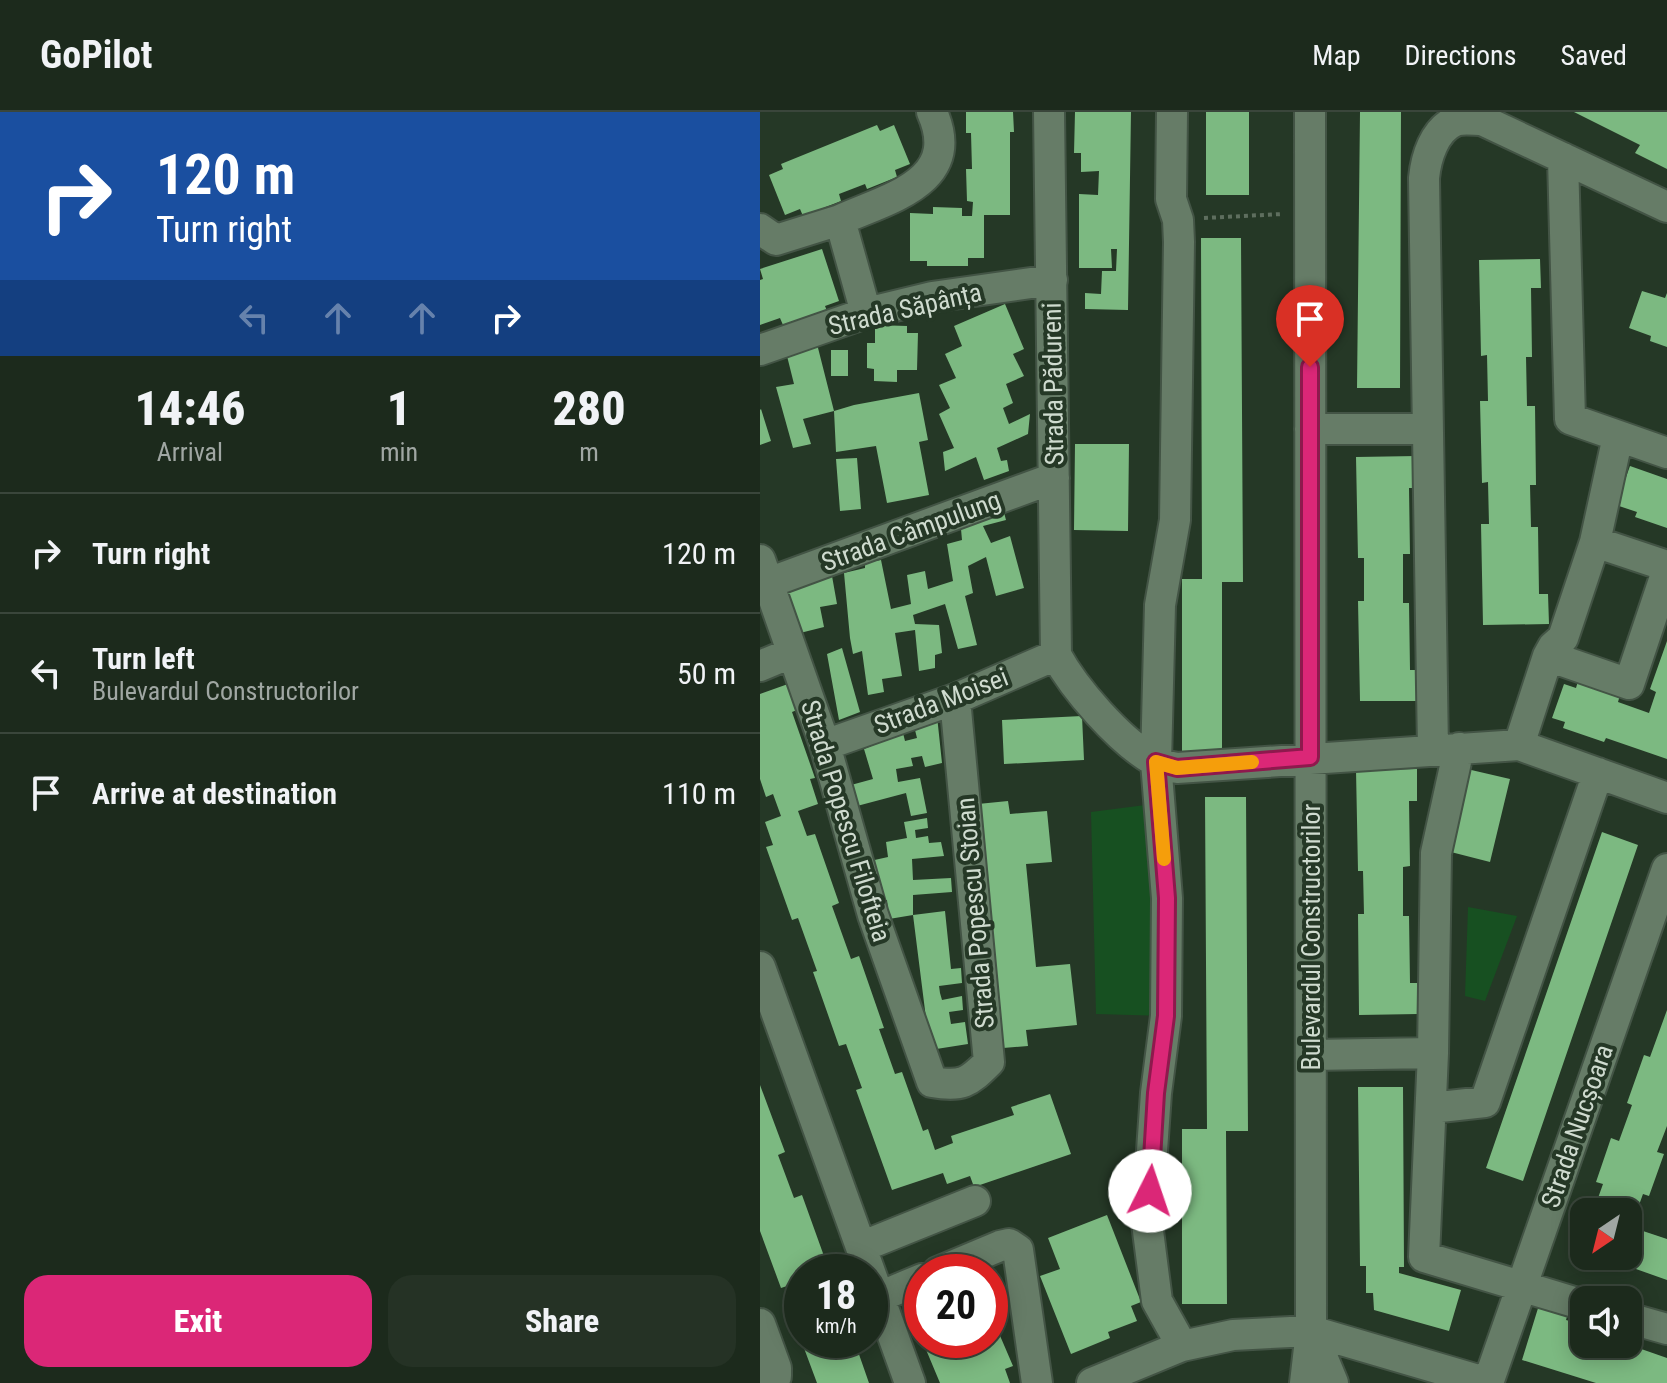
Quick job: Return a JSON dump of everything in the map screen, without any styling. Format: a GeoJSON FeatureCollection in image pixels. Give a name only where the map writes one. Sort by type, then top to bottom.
{"type":"FeatureCollection","features":[{"type":"Feature","properties":{"kind":"street"},"geometry":{"type":"LineString","coordinates":[[760,229],[776,240],[840,220],[912,188],[927,176],[937,161],[941,146],[932,112]]}},
{"type":"Feature","properties":{"kind":"street","name":"Strada Pădureni"},"geometry":{"type":"LineString","coordinates":[[1049,112],[1056,655]]}},
{"type":"Feature","properties":{"kind":"street"},"geometry":{"type":"LineString","coordinates":[[1172,112],[1171,199],[1178,220],[1179,312],[1175,520],[1160,605],[1156,762],[1167,898],[1166,1016],[1156,1093],[1147,1223],[1157,1301],[1182,1346]]}},
{"type":"Feature","properties":{"kind":"street","name":"Bulevardul Constructorilor"},"geometry":{"type":"LineString","coordinates":[[1305,1383],[1311,1331],[1310,112]]}},
{"type":"Feature","properties":{"kind":"street"},"geometry":{"type":"LineString","coordinates":[[1570,1301],[1424,1257],[1433,1053],[1436,853],[1446,749],[1428,429],[1424,178],[1430,151],[1444,130],[1454,122],[1482,120],[1667,207]]}},
{"type":"Feature","properties":{"kind":"street"},"geometry":{"type":"LineString","coordinates":[[1563,158],[1570,419],[1667,453]]}},
{"type":"Feature","properties":{"kind":"street"},"geometry":{"type":"LineString","coordinates":[[840,220],[866,313]]}},
{"type":"Feature","properties":{"kind":"street","name":"Strada Săpânța"},"geometry":{"type":"LineString","coordinates":[[760,350],[866,313],[932,297],[1052,280]]}},
{"type":"Feature","properties":{"kind":"street"},"geometry":{"type":"LineString","coordinates":[[1310,429],[1428,429]]}},
{"type":"Feature","properties":{"kind":"street"},"geometry":{"type":"LineString","coordinates":[[1519,745],[1548,656],[1563,638],[1595,542],[1618,436]]}},
{"type":"Feature","properties":{"kind":"street","name":"Strada Câmpulung"},"geometry":{"type":"LineString","coordinates":[[764,571],[1054,478]]}},
{"type":"Feature","properties":{"kind":"street"},"geometry":{"type":"LineString","coordinates":[[1548,656],[1629,684],[1667,569],[1595,542]]}},
{"type":"Feature","properties":{"kind":"street","name":"Strada Popescu Filofteia"},"geometry":{"type":"LineString","coordinates":[[764,571],[825,745],[873,915],[932,1082]]}},
{"type":"Feature","properties":{"kind":"street"},"geometry":{"type":"LineString","coordinates":[[760,666],[791,653]]}},
{"type":"Feature","properties":{"kind":"street"},"geometry":{"type":"LineString","coordinates":[[1056,655],[1071,682],[1125,737],[1156,762],[1177,768],[1519,745],[1667,798]]}},
{"type":"Feature","properties":{"kind":"street","name":"Strada Moisei"},"geometry":{"type":"LineString","coordinates":[[825,745],[955,699],[1056,655]]}},
{"type":"Feature","properties":{"kind":"street","name":"Strada Popescu Stoian"},"geometry":{"type":"LineString","coordinates":[[932,1082],[952,1085],[970,1081],[989,1062],[955,699]]}},
{"type":"Feature","properties":{"kind":"street"},"geometry":{"type":"LineString","coordinates":[[1431,1108],[1485,1102],[1598,773]]}},
{"type":"Feature","properties":{"kind":"street","name":"Strada Nucșoara"},"geometry":{"type":"LineString","coordinates":[[1488,1383],[1667,869]]}},
{"type":"Feature","properties":{"kind":"street"},"geometry":{"type":"LineString","coordinates":[[760,967],[770,1023],[864,1254]]}},
{"type":"Feature","properties":{"kind":"street"},"geometry":{"type":"LineString","coordinates":[[1311,1055],[1433,1053]]}},
{"type":"Feature","properties":{"kind":"street"},"geometry":{"type":"LineString","coordinates":[[861,1247],[975,1201]]}},
{"type":"Feature","properties":{"kind":"street"},"geometry":{"type":"LineString","coordinates":[[981,1254],[1009,1244],[1018,1250],[1037,1383]]}},
{"type":"Feature","properties":{"kind":"street"},"geometry":{"type":"LineString","coordinates":[[888,1322],[910,1383]]}},
{"type":"Feature","properties":{"kind":"street"},"geometry":{"type":"LineString","coordinates":[[1642,1322],[1667,1329]]}},
{"type":"Feature","properties":{"kind":"street"},"geometry":{"type":"LineString","coordinates":[[760,1324],[776,1368],[770,1380]]}},
{"type":"Feature","properties":{"kind":"street"},"geometry":{"type":"LineString","coordinates":[[1092,1383],[1182,1346],[1233,1335],[1311,1331],[1488,1383]]}},
{"type":"Feature","properties":{"kind":"street","name":"Bulevardul Constructorilor"},"geometry":{"type":"LineString","coordinates":[[1311,1331],[1333,1383]]}},
{"type":"Feature","properties":{"kind":"path"},"geometry":{"type":"LineString","coordinates":[[1178,220],[1310,214]]}},
{"type":"Feature","properties":{"kind":"green space"},"geometry":{"type":"Polygon","coordinates":[[[1161,803],[1166,1016],[1096,1014],[1091,812],[1161,803]]]}},
{"type":"Feature","properties":{"kind":"green space"},"geometry":{"type":"Polygon","coordinates":[[[1468,907],[1517,916],[1485,1001],[1465,996],[1468,907]]]}},
{"type":"Feature","properties":{"kind":"building"},"geometry":{"type":"Polygon","coordinates":[[[966,112],[1013,112],[1014,132],[1010,132],[1010,215],[984,215],[984,258],[968,258],[968,266],[927,266],[927,261],[910,261],[910,213],[933,214],[933,207],[962,208],[962,216],[972,216],[973,202],[967,201],[966,169],[972,169],[971,133],[966,133],[966,112]]]}},
{"type":"Feature","properties":{"kind":"building"},"geometry":{"type":"Polygon","coordinates":[[[1075,112],[1131,112],[1128,310],[1085,309],[1085,293],[1101,294],[1102,271],[1116,271],[1117,249],[1111,249],[1112,268],[1079,268],[1079,194],[1098,195],[1099,171],[1081,172],[1081,153],[1074,153],[1075,112]]]}},
{"type":"Feature","properties":{"kind":"building"},"geometry":{"type":"Polygon","coordinates":[[[1206,112],[1249,112],[1249,195],[1206,195],[1206,112]]]}},
{"type":"Feature","properties":{"kind":"building"},"geometry":{"type":"Polygon","coordinates":[[[1360,112],[1401,112],[1400,388],[1357,388],[1360,112]]]}},
{"type":"Feature","properties":{"kind":"building"},"geometry":{"type":"Polygon","coordinates":[[[1574,112],[1667,112],[1667,169],[1635,153],[1640,145],[1574,112]]]}},
{"type":"Feature","properties":{"kind":"building"},"geometry":{"type":"Polygon","coordinates":[[[877,125],[880,131],[894,125],[910,164],[895,170],[897,177],[867,189],[865,184],[839,194],[841,201],[803,216],[800,209],[785,215],[769,175],[783,169],[781,164],[877,125]]]}},
{"type":"Feature","properties":{"kind":"building"},"geometry":{"type":"Polygon","coordinates":[[[1201,238],[1241,238],[1243,582],[1222,582],[1222,752],[1182,753],[1182,579],[1202,579],[1201,238]]]}},
{"type":"Feature","properties":{"kind":"building"},"geometry":{"type":"Polygon","coordinates":[[[822,249],[839,301],[825,306],[827,311],[783,325],[780,318],[760,325],[760,280],[763,279],[760,269],[822,249]]]}},
{"type":"Feature","properties":{"kind":"building"},"geometry":{"type":"Polygon","coordinates":[[[1540,259],[1541,288],[1531,288],[1532,357],[1526,357],[1527,406],[1535,406],[1536,485],[1530,485],[1531,527],[1538,527],[1539,594],[1548,594],[1549,624],[1483,625],[1481,524],[1489,524],[1488,482],[1482,483],[1480,401],[1488,401],[1487,355],[1481,356],[1479,260],[1540,259]]]}},
{"type":"Feature","properties":{"kind":"building"},"geometry":{"type":"Polygon","coordinates":[[[1642,291],[1665,298],[1667,293],[1667,347],[1650,341],[1651,336],[1629,328],[1642,291]]]}},
{"type":"Feature","properties":{"kind":"building"},"geometry":{"type":"Polygon","coordinates":[[[1005,304],[1024,349],[1013,354],[1024,376],[1006,384],[1013,403],[1003,408],[1009,424],[1030,414],[1028,434],[997,448],[1001,461],[1007,460],[1009,471],[984,480],[976,457],[945,471],[943,452],[954,448],[939,414],[950,408],[939,385],[956,378],[945,354],[962,346],[954,326],[1005,304]]]}},
{"type":"Feature","properties":{"kind":"building"},"geometry":{"type":"Polygon","coordinates":[[[875,325],[907,326],[907,333],[918,333],[917,370],[897,370],[897,382],[874,381],[874,369],[867,368],[867,343],[875,343],[875,325]]]}},
{"type":"Feature","properties":{"kind":"building"},"geometry":{"type":"Polygon","coordinates":[[[816,340],[834,411],[803,419],[811,444],[793,448],[776,387],[794,384],[785,348],[816,340]]]}},
{"type":"Feature","properties":{"kind":"building"},"geometry":{"type":"Polygon","coordinates":[[[831,350],[848,350],[848,376],[831,376],[831,350]]]}},
{"type":"Feature","properties":{"kind":"building"},"geometry":{"type":"Polygon","coordinates":[[[919,393],[928,440],[919,442],[929,495],[887,503],[876,446],[836,452],[834,411],[919,393]]]}},
{"type":"Feature","properties":{"kind":"building"},"geometry":{"type":"Polygon","coordinates":[[[760,410],[771,441],[760,445],[760,410]]]}},
{"type":"Feature","properties":{"kind":"building"},"geometry":{"type":"Polygon","coordinates":[[[1075,444],[1129,444],[1128,531],[1074,530],[1075,444]]]}},
{"type":"Feature","properties":{"kind":"building"},"geometry":{"type":"Polygon","coordinates":[[[1417,456],[1417,488],[1409,488],[1410,554],[1403,554],[1403,603],[1409,603],[1410,670],[1417,670],[1417,701],[1360,701],[1358,601],[1364,601],[1364,558],[1358,558],[1356,457],[1417,456]]]}},
{"type":"Feature","properties":{"kind":"building"},"geometry":{"type":"Polygon","coordinates":[[[857,458],[861,509],[840,511],[836,459],[857,458]]]}},
{"type":"Feature","properties":{"kind":"building"},"geometry":{"type":"Polygon","coordinates":[[[1630,466],[1667,479],[1667,528],[1635,517],[1637,512],[1616,505],[1630,466]]]}},
{"type":"Feature","properties":{"kind":"building"},"geometry":{"type":"Polygon","coordinates":[[[1002,505],[1006,520],[983,526],[991,543],[1010,536],[1024,588],[996,596],[986,557],[968,566],[973,593],[965,596],[977,645],[958,649],[945,604],[913,615],[915,624],[939,625],[942,653],[935,655],[935,668],[919,671],[915,630],[895,633],[902,676],[882,679],[884,692],[868,695],[862,651],[853,654],[844,573],[865,568],[865,563],[881,560],[891,609],[911,604],[907,575],[925,571],[928,589],[953,581],[947,544],[962,540],[960,518],[1002,505]]]}},
{"type":"Feature","properties":{"kind":"building"},"geometry":{"type":"Polygon","coordinates":[[[832,576],[837,604],[820,607],[824,627],[788,636],[779,589],[832,576]]]}},
{"type":"Feature","properties":{"kind":"building"},"geometry":{"type":"Polygon","coordinates":[[[1667,641],[1667,759],[1606,738],[1604,742],[1563,728],[1565,722],[1552,718],[1564,684],[1576,688],[1578,681],[1620,695],[1618,702],[1649,713],[1656,692],[1650,689],[1667,641]]]}},
{"type":"Feature","properties":{"kind":"building"},"geometry":{"type":"Polygon","coordinates":[[[842,648],[860,712],[839,720],[827,654],[842,648]]]}},
{"type":"Feature","properties":{"kind":"building"},"geometry":{"type":"Polygon","coordinates":[[[788,684],[797,710],[792,712],[815,778],[810,779],[818,804],[798,811],[807,836],[815,834],[839,903],[832,906],[851,959],[859,956],[884,1028],[879,1029],[895,1074],[902,1072],[923,1131],[928,1129],[935,1150],[953,1143],[951,1136],[1014,1115],[1011,1107],[1050,1094],[1071,1154],[974,1187],[970,1176],[947,1184],[943,1173],[892,1190],[856,1090],[862,1088],[846,1044],[839,1046],[798,918],[792,920],[766,847],[773,845],[765,822],[781,816],[773,794],[766,797],[760,779],[760,694],[788,684]]]}},
{"type":"Feature","properties":{"kind":"building"},"geometry":{"type":"Polygon","coordinates":[[[937,716],[942,763],[925,767],[922,756],[911,758],[913,766],[896,769],[898,782],[920,778],[927,813],[911,816],[906,793],[857,806],[851,785],[873,779],[864,749],[903,733],[905,741],[917,738],[914,726],[937,716]]]}},
{"type":"Feature","properties":{"kind":"building"},"geometry":{"type":"Polygon","coordinates":[[[1082,716],[1084,760],[1004,764],[1002,720],[1082,716]]]}},
{"type":"Feature","properties":{"kind":"building"},"geometry":{"type":"Polygon","coordinates":[[[1417,769],[1417,801],[1409,801],[1410,866],[1403,867],[1403,916],[1409,916],[1410,983],[1417,983],[1418,1014],[1359,1015],[1358,914],[1364,914],[1363,871],[1358,871],[1356,770],[1417,769]]]}},
{"type":"Feature","properties":{"kind":"building"},"geometry":{"type":"Polygon","coordinates":[[[1467,769],[1510,779],[1490,862],[1447,851],[1467,769]]]}},
{"type":"Feature","properties":{"kind":"building"},"geometry":{"type":"Polygon","coordinates":[[[1205,797],[1246,797],[1248,1131],[1226,1131],[1227,1304],[1182,1304],[1182,1129],[1207,1129],[1205,797]]]}},
{"type":"Feature","properties":{"kind":"building"},"geometry":{"type":"Polygon","coordinates":[[[1008,801],[1010,814],[1047,811],[1052,862],[1026,864],[1036,967],[1070,964],[1077,1025],[1026,1030],[1028,1046],[1003,1048],[978,804],[1008,801]]]}},
{"type":"Feature","properties":{"kind":"building"},"geometry":{"type":"Polygon","coordinates":[[[927,818],[928,828],[915,830],[916,838],[928,836],[929,843],[941,842],[944,856],[912,859],[913,880],[951,878],[952,892],[913,895],[913,915],[889,919],[887,900],[871,903],[861,863],[888,857],[886,842],[907,838],[904,822],[927,818]]]}},
{"type":"Feature","properties":{"kind":"building"},"geometry":{"type":"Polygon","coordinates":[[[1602,832],[1638,845],[1523,1181],[1486,1168],[1602,832]]]}},
{"type":"Feature","properties":{"kind":"building"},"geometry":{"type":"Polygon","coordinates":[[[945,911],[951,969],[961,968],[962,983],[939,986],[940,993],[942,1000],[962,996],[963,1010],[949,1012],[951,1024],[965,1022],[968,1044],[930,1050],[913,915],[945,911]]]}},
{"type":"Feature","properties":{"kind":"building"},"geometry":{"type":"Polygon","coordinates":[[[1667,1010],[1667,1126],[1657,1152],[1664,1154],[1649,1196],[1598,1198],[1603,1184],[1596,1182],[1611,1138],[1619,1141],[1632,1105],[1627,1103],[1644,1055],[1650,1057],[1667,1010]]]}},
{"type":"Feature","properties":{"kind":"building"},"geometry":{"type":"Polygon","coordinates":[[[760,1085],[785,1152],[778,1155],[794,1198],[802,1195],[823,1254],[784,1254],[784,1287],[781,1288],[760,1231],[760,1085]]]}},
{"type":"Feature","properties":{"kind":"building"},"geometry":{"type":"Polygon","coordinates":[[[1358,1087],[1403,1087],[1404,1267],[1399,1267],[1399,1273],[1461,1290],[1449,1331],[1374,1310],[1373,1293],[1366,1293],[1366,1266],[1360,1266],[1358,1087]]]}},
{"type":"Feature","properties":{"kind":"building"},"geometry":{"type":"Polygon","coordinates":[[[1107,1215],[1141,1302],[1131,1306],[1137,1321],[1108,1332],[1110,1338],[1071,1354],[1040,1276],[1060,1269],[1048,1238],[1107,1215]]]}},
{"type":"Feature","properties":{"kind":"building"},"geometry":{"type":"Polygon","coordinates":[[[1642,1231],[1667,1239],[1667,1280],[1639,1270],[1642,1270],[1642,1231]]]}},
{"type":"Feature","properties":{"kind":"building"},"geometry":{"type":"Polygon","coordinates":[[[1539,1305],[1568,1313],[1570,1358],[1642,1358],[1642,1349],[1667,1358],[1667,1383],[1596,1383],[1522,1360],[1539,1305]]]}},
{"type":"Feature","properties":{"kind":"building"},"geometry":{"type":"Polygon","coordinates":[[[1008,1354],[1013,1366],[1005,1369],[1010,1383],[940,1383],[930,1358],[1008,1358],[1008,1354]]]}},
{"type":"Feature","properties":{"kind":"building"},"geometry":{"type":"Polygon","coordinates":[[[808,1358],[860,1358],[869,1383],[817,1383],[808,1358]]]}},
{"type":"Feature","properties":{"kind":"slow traffic"},"geometry":{"type":"LineString","coordinates":[[1164,859],[1156,762],[1177,768],[1252,762]]}},
{"type":"Feature","properties":{"kind":"route"},"geometry":{"type":"LineString","coordinates":[[1150,1191],[1156,1093],[1166,1016],[1167,898],[1156,762],[1177,768],[1310,757],[1310,367]]}}]}
